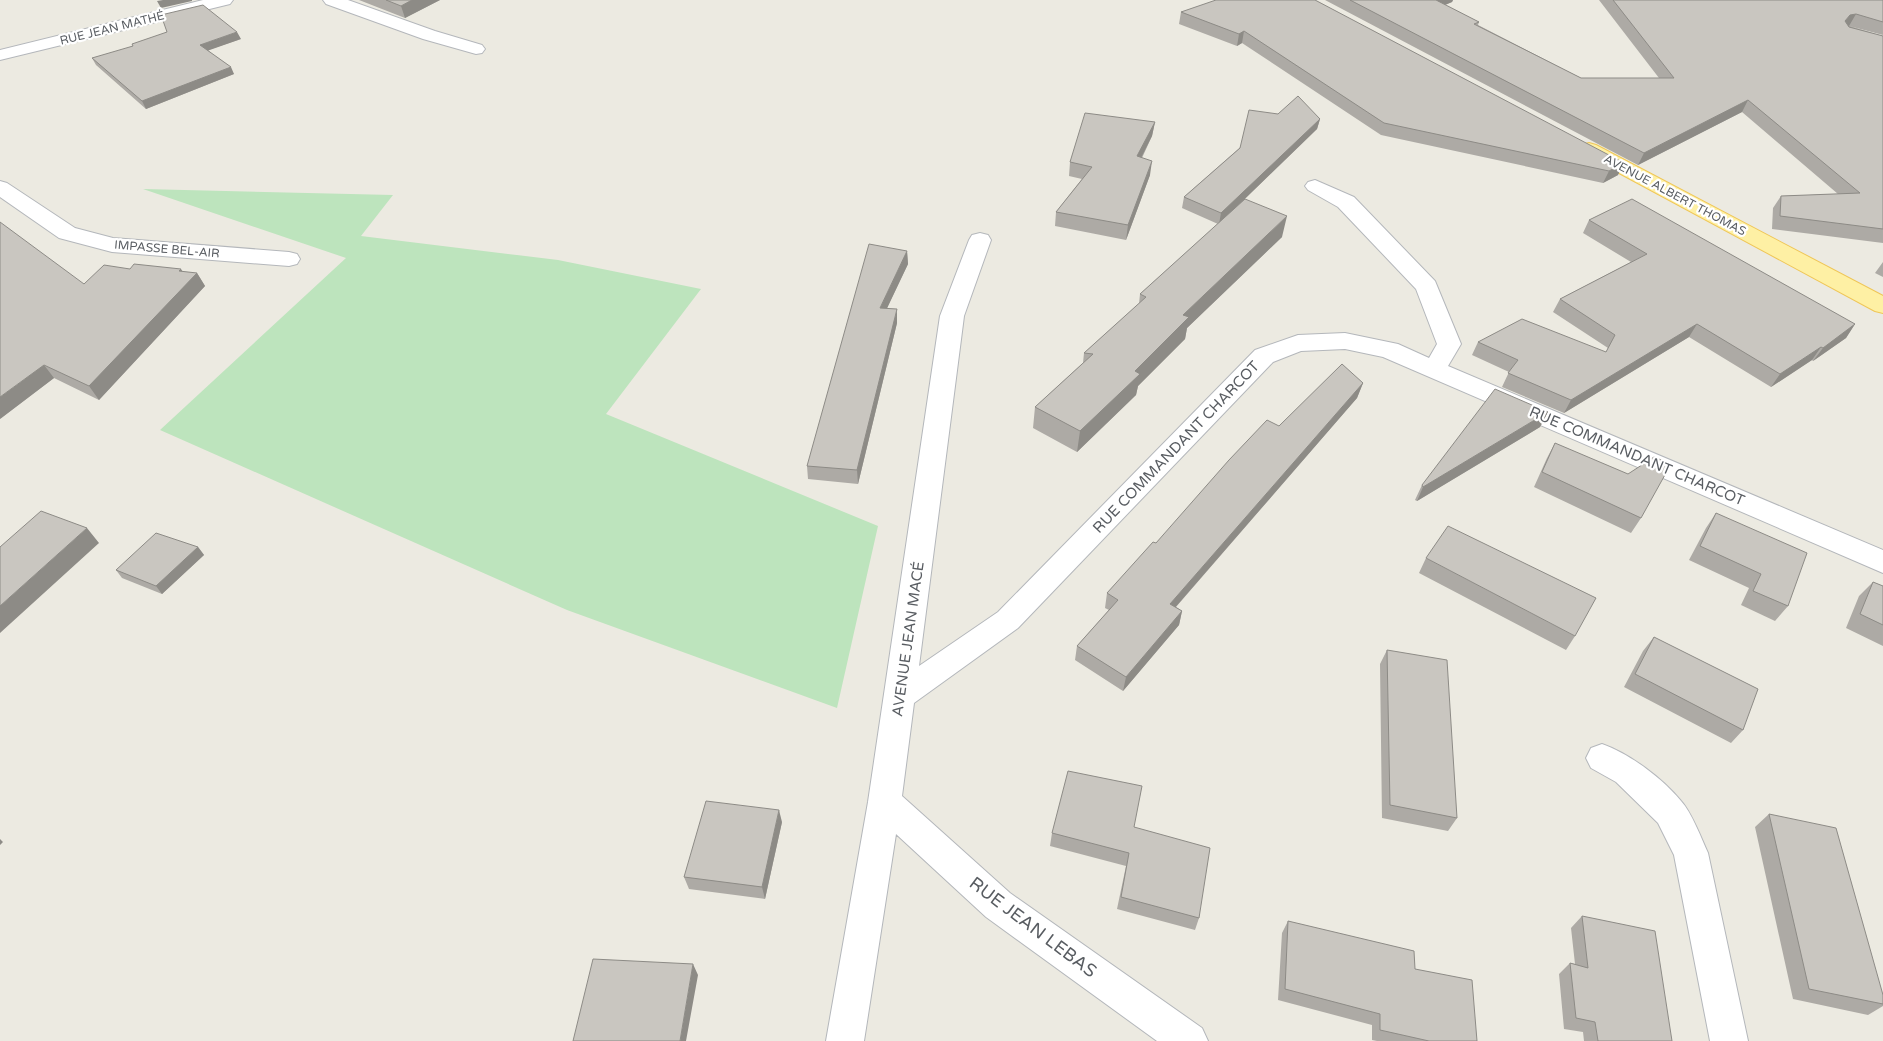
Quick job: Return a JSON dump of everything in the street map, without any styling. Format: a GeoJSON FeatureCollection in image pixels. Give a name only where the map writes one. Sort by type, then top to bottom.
{"type":"FeatureCollection","features":[{"type":"Feature","properties":{"kind":"main road","name":"AVENUE ALBERT THOMAS"},"geometry":{"type":"LineString","coordinates":[[1570,139],[1883,306]]}},
{"type":"Feature","properties":{"kind":"street","name":"RUE JEAN MATHÉ"},"geometry":{"type":"LineString","coordinates":[[0,55],[224,0]]}},
{"type":"Feature","properties":{"kind":"street"},"geometry":{"type":"LineString","coordinates":[[332,0],[427,34],[476,49]]}},
{"type":"Feature","properties":{"kind":"street"},"geometry":{"type":"LineString","coordinates":[[1315,186],[1346,202],[1427,286],[1449,344],[1434,369]]}},
{"type":"Feature","properties":{"kind":"street","name":"IMPASSE BEL-AIR"},"geometry":{"type":"LineString","coordinates":[[0,187],[67,234],[112,245],[289,259]]}},
{"type":"Feature","properties":{"kind":"street","name":"AVENUE JEAN MACÉ"},"geometry":{"type":"LineString","coordinates":[[845,1041],[885,802],[952,316],[980,240]]}},
{"type":"Feature","properties":{"kind":"street","name":"RUE COMMANDANT CHARCOT"},"geometry":{"type":"LineString","coordinates":[[900,696],[1008,620],[1264,356],[1298,343],[1345,341],[1389,350],[1883,562]]}},
{"type":"Feature","properties":{"kind":"street"},"geometry":{"type":"LineString","coordinates":[[1602,758],[1627,772],[1670,812],[1691,853],[1728,1041]]}},
{"type":"Feature","properties":{"kind":"street","name":"RUE JEAN LEBAS"},"geometry":{"type":"LineString","coordinates":[[885,802],[998,905],[1189,1041]]}},
{"type":"Feature","properties":{"kind":"green space"},"geometry":{"type":"Polygon","coordinates":[[[143,189],[393,195],[361,236],[558,260],[701,289],[606,414],[878,526],[837,708],[567,610],[160,430],[346,258],[143,189]]]}},
{"type":"Feature","properties":{"kind":"building"},"geometry":{"type":"Polygon","coordinates":[[[386,0],[412,0],[401,6],[386,0]]]}},
{"type":"Feature","properties":{"kind":"building"},"geometry":{"type":"Polygon","coordinates":[[[1216,0],[1315,0],[1624,163],[1609,171],[1384,123],[1244,31],[1239,34],[1181,12],[1216,0]]]}},
{"type":"Feature","properties":{"kind":"building"},"geometry":{"type":"Polygon","coordinates":[[[1350,0],[1436,0],[1479,22],[1474,24],[1581,78],[1674,78],[1613,0],[1883,0],[1883,22],[1856,14],[1850,15],[1845,21],[1849,27],[1883,36],[1883,229],[1780,216],[1781,196],[1860,193],[1748,100],[1644,153],[1350,0]]]}},
{"type":"Feature","properties":{"kind":"building"},"geometry":{"type":"Polygon","coordinates":[[[203,5],[237,32],[200,45],[231,67],[142,101],[92,58],[133,46],[132,44],[167,32],[161,15],[203,5]]]}},
{"type":"Feature","properties":{"kind":"building"},"geometry":{"type":"Polygon","coordinates":[[[1298,96],[1320,119],[1221,213],[1184,197],[1240,148],[1249,110],[1278,114],[1298,96]]]}},
{"type":"Feature","properties":{"kind":"building"},"geometry":{"type":"Polygon","coordinates":[[[1085,113],[1155,122],[1137,156],[1152,161],[1128,225],[1056,212],[1092,167],[1070,162],[1085,113]]]}},
{"type":"Feature","properties":{"kind":"building"},"geometry":{"type":"Polygon","coordinates":[[[1245,199],[1287,216],[1183,315],[1189,317],[1135,371],[1140,374],[1080,431],[1035,407],[1093,354],[1084,353],[1146,297],[1140,294],[1245,199]]]}},
{"type":"Feature","properties":{"kind":"building"},"geometry":{"type":"Polygon","coordinates":[[[1632,199],[1855,324],[1823,348],[1821,347],[1780,374],[1697,324],[1571,400],[1508,373],[1518,360],[1478,342],[1522,319],[1606,352],[1615,335],[1560,299],[1647,254],[1589,220],[1632,199]]]}},
{"type":"Feature","properties":{"kind":"building"},"geometry":{"type":"Polygon","coordinates":[[[0,222],[84,284],[104,265],[130,269],[134,264],[181,269],[179,271],[197,273],[89,386],[44,365],[0,397],[0,222]]]}},
{"type":"Feature","properties":{"kind":"building"},"geometry":{"type":"Polygon","coordinates":[[[869,244],[907,251],[880,308],[897,309],[857,470],[807,466],[869,244]]]}},
{"type":"Feature","properties":{"kind":"building"},"geometry":{"type":"Polygon","coordinates":[[[1342,364],[1363,383],[1170,604],[1182,611],[1126,677],[1077,646],[1118,600],[1107,593],[1153,542],[1156,543],[1229,460],[1267,420],[1279,426],[1342,364]]]}},
{"type":"Feature","properties":{"kind":"building"},"geometry":{"type":"Polygon","coordinates":[[[1495,389],[1548,412],[1423,487],[1422,485],[1495,389]]]}},
{"type":"Feature","properties":{"kind":"building"},"geometry":{"type":"Polygon","coordinates":[[[1555,443],[1628,474],[1654,457],[1671,464],[1641,518],[1542,472],[1555,443]]]}},
{"type":"Feature","properties":{"kind":"building"},"geometry":{"type":"Polygon","coordinates":[[[41,511],[87,528],[0,606],[0,547],[41,511]]]}},
{"type":"Feature","properties":{"kind":"building"},"geometry":{"type":"Polygon","coordinates":[[[1716,513],[1807,553],[1788,606],[1753,591],[1761,574],[1700,546],[1716,513]]]}},
{"type":"Feature","properties":{"kind":"building"},"geometry":{"type":"Polygon","coordinates":[[[1448,526],[1596,598],[1575,636],[1426,558],[1448,526]]]}},
{"type":"Feature","properties":{"kind":"building"},"geometry":{"type":"Polygon","coordinates":[[[156,533],[198,547],[156,586],[116,570],[156,533]]]}},
{"type":"Feature","properties":{"kind":"building"},"geometry":{"type":"Polygon","coordinates":[[[1873,582],[1883,586],[1883,625],[1860,614],[1873,582]]]}},
{"type":"Feature","properties":{"kind":"building"},"geometry":{"type":"Polygon","coordinates":[[[1654,637],[1758,689],[1743,730],[1635,674],[1654,637]]]}},
{"type":"Feature","properties":{"kind":"building"},"geometry":{"type":"Polygon","coordinates":[[[1387,650],[1447,660],[1457,818],[1390,805],[1387,650]]]}},
{"type":"Feature","properties":{"kind":"building"},"geometry":{"type":"Polygon","coordinates":[[[1068,771],[1142,786],[1134,827],[1210,848],[1199,918],[1121,897],[1129,853],[1052,833],[1068,771]]]}},
{"type":"Feature","properties":{"kind":"building"},"geometry":{"type":"Polygon","coordinates":[[[706,801],[779,810],[762,887],[684,877],[706,801]]]}},
{"type":"Feature","properties":{"kind":"building"},"geometry":{"type":"Polygon","coordinates":[[[1769,814],[1836,828],[1883,995],[1883,1004],[1809,989],[1769,814]]]}},
{"type":"Feature","properties":{"kind":"building"},"geometry":{"type":"Polygon","coordinates":[[[1582,916],[1655,931],[1672,1041],[1598,1041],[1595,1022],[1576,1018],[1570,963],[1588,968],[1582,916]]]}},
{"type":"Feature","properties":{"kind":"building"},"geometry":{"type":"Polygon","coordinates":[[[1288,921],[1414,951],[1415,969],[1472,980],[1477,1041],[1429,1041],[1380,1030],[1380,1014],[1285,989],[1288,921]]]}},
{"type":"Feature","properties":{"kind":"building"},"geometry":{"type":"Polygon","coordinates":[[[593,959],[693,964],[680,1041],[573,1041],[593,959]]]}}]}
